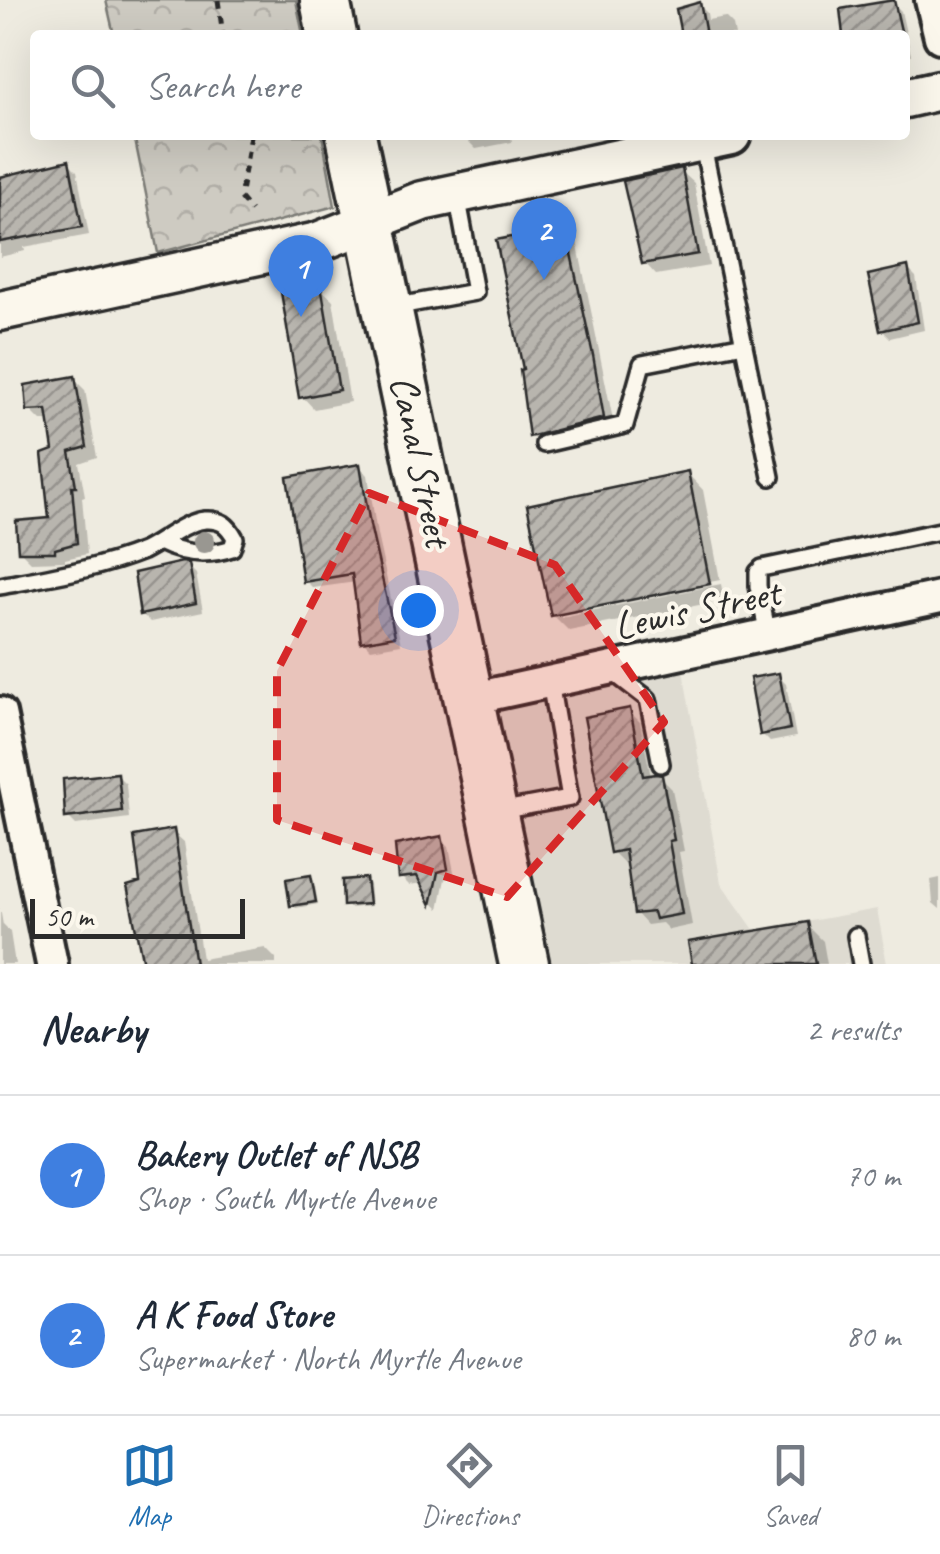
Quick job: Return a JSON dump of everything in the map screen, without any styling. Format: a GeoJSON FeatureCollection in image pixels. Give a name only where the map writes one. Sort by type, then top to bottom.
{"type":"FeatureCollection","features":[{"type":"Feature","properties":{"kind":"main road"},"geometry":{"type":"LineString","coordinates":[[325,0],[331,30]]}},
{"type":"Feature","properties":{"kind":"main road","name":"Canal Street"},"geometry":{"type":"LineString","coordinates":[[353,140],[524,964]]}},
{"type":"Feature","properties":{"kind":"street"},"geometry":{"type":"LineString","coordinates":[[931,0],[940,37]]}},
{"type":"Feature","properties":{"kind":"street"},"geometry":{"type":"LineString","coordinates":[[910,97],[940,90]]}},
{"type":"Feature","properties":{"kind":"street"},"geometry":{"type":"LineString","coordinates":[[0,311],[318,242],[422,201],[707,140]]}},
{"type":"Feature","properties":{"kind":"street","name":"Lewis Street"},"geometry":{"type":"LineString","coordinates":[[470,699],[940,597]]}},
{"type":"Feature","properties":{"kind":"street"},"geometry":{"type":"LineString","coordinates":[[0,712],[52,964]]}},
{"type":"Feature","properties":{"kind":"lane"},"geometry":{"type":"LineString","coordinates":[[716,140],[744,344],[771,477]]}},
{"type":"Feature","properties":{"kind":"lane"},"geometry":{"type":"LineString","coordinates":[[389,308],[475,292],[457,194]]}},
{"type":"Feature","properties":{"kind":"lane"},"geometry":{"type":"LineString","coordinates":[[544,444],[625,425],[642,364],[744,344]]}},
{"type":"Feature","properties":{"kind":"lane"},"geometry":{"type":"LineString","coordinates":[[768,635],[757,578],[762,568],[940,531]]}},
{"type":"Feature","properties":{"kind":"lane"},"geometry":{"type":"LineString","coordinates":[[0,586],[72,572],[159,542]]}},
{"type":"Feature","properties":{"kind":"lane"},"geometry":{"type":"LineString","coordinates":[[610,669],[648,698],[661,764]]}},
{"type":"Feature","properties":{"kind":"lane"},"geometry":{"type":"LineString","coordinates":[[494,812],[570,798],[550,682]]}},
{"type":"Feature","properties":{"kind":"lane"},"geometry":{"type":"LineString","coordinates":[[856,936],[861,964]]}},
{"type":"Feature","properties":{"kind":"path"},"geometry":{"type":"LineString","coordinates":[[218,0],[223,30]]}},
{"type":"Feature","properties":{"kind":"path"},"geometry":{"type":"LineString","coordinates":[[250,140],[240,198],[252,211]]}},
{"type":"Feature","properties":{"kind":"highlighted area"},"geometry":{"type":"Polygon","coordinates":[[[369,493],[555,565],[664,722],[507,897],[277,820],[277,671],[369,493]]]}},
{"type":"Feature","properties":{"kind":"shaded area"},"geometry":{"type":"Polygon","coordinates":[[[680,654],[721,883],[755,931],[877,909],[887,964],[524,964],[470,699],[680,654]]]}},
{"type":"Feature","properties":{"kind":"green space"},"geometry":{"type":"Polygon","coordinates":[[[106,0],[296,0],[302,30],[113,30],[106,0]]]}},
{"type":"Feature","properties":{"kind":"green space"},"geometry":{"type":"Polygon","coordinates":[[[135,140],[323,140],[335,206],[158,253],[135,140]]]}},
{"type":"Feature","properties":{"kind":"building"},"geometry":{"type":"Polygon","coordinates":[[[894,0],[901,30],[842,30],[840,9],[894,0]]]}},
{"type":"Feature","properties":{"kind":"building"},"geometry":{"type":"Polygon","coordinates":[[[700,2],[705,30],[680,30],[676,9],[700,2]]]}},
{"type":"Feature","properties":{"kind":"building"},"geometry":{"type":"Polygon","coordinates":[[[69,160],[82,227],[0,242],[0,177],[69,160]]]}},
{"type":"Feature","properties":{"kind":"building"},"geometry":{"type":"Polygon","coordinates":[[[682,168],[698,254],[642,264],[623,181],[682,168]]]}},
{"type":"Feature","properties":{"kind":"building"},"geometry":{"type":"Polygon","coordinates":[[[565,226],[604,418],[529,437],[520,370],[523,369],[496,240],[565,226]]]}},
{"type":"Feature","properties":{"kind":"building"},"geometry":{"type":"Polygon","coordinates":[[[908,266],[918,322],[880,331],[868,275],[908,266]]]}},
{"type":"Feature","properties":{"kind":"building"},"geometry":{"type":"Polygon","coordinates":[[[321,285],[339,390],[299,398],[281,292],[321,285]]]}},
{"type":"Feature","properties":{"kind":"building"},"geometry":{"type":"Polygon","coordinates":[[[75,376],[87,447],[70,452],[76,486],[72,486],[77,543],[55,552],[18,552],[16,521],[49,518],[42,454],[53,450],[47,410],[27,411],[25,385],[75,376]]]}},
{"type":"Feature","properties":{"kind":"building"},"geometry":{"type":"Polygon","coordinates":[[[360,464],[395,636],[361,642],[352,574],[303,582],[287,477],[360,464]]]}},
{"type":"Feature","properties":{"kind":"building"},"geometry":{"type":"Polygon","coordinates":[[[688,471],[710,584],[551,616],[527,505],[688,471]]]}},
{"type":"Feature","properties":{"kind":"building"},"geometry":{"type":"Polygon","coordinates":[[[189,563],[196,603],[140,615],[134,573],[189,563]]]}},
{"type":"Feature","properties":{"kind":"building"},"geometry":{"type":"Polygon","coordinates":[[[779,673],[790,729],[760,735],[750,678],[779,673]]]}},
{"type":"Feature","properties":{"kind":"building"},"geometry":{"type":"Polygon","coordinates":[[[630,708],[643,776],[662,775],[674,840],[669,841],[682,914],[655,919],[653,912],[634,914],[625,850],[610,853],[584,717],[630,708]]]}},
{"type":"Feature","properties":{"kind":"building"},"geometry":{"type":"Polygon","coordinates":[[[118,773],[122,811],[65,818],[63,779],[118,773]]]}},
{"type":"Feature","properties":{"kind":"building"},"geometry":{"type":"Polygon","coordinates":[[[174,829],[195,964],[143,964],[127,886],[140,882],[134,836],[174,829]]]}},
{"type":"Feature","properties":{"kind":"building"},"geometry":{"type":"Polygon","coordinates":[[[442,836],[448,869],[438,872],[431,905],[417,876],[398,878],[395,845],[442,836]]]}},
{"type":"Feature","properties":{"kind":"building"},"geometry":{"type":"Polygon","coordinates":[[[311,875],[316,902],[290,906],[286,879],[311,875]]]}},
{"type":"Feature","properties":{"kind":"building"},"geometry":{"type":"Polygon","coordinates":[[[366,878],[369,904],[343,906],[342,880],[366,878]]]}},
{"type":"Feature","properties":{"kind":"building"},"geometry":{"type":"Polygon","coordinates":[[[808,922],[816,964],[692,964],[688,942],[808,922]]]}},
{"type":"Feature","properties":{"kind":"place","name":"A K Food Store"},"geometry":{"type":"Point","coordinates":[544,280]}},
{"type":"Feature","properties":{"kind":"place","name":"Bakery Outlet of NSB"},"geometry":{"type":"Point","coordinates":[301,317]}}]}
